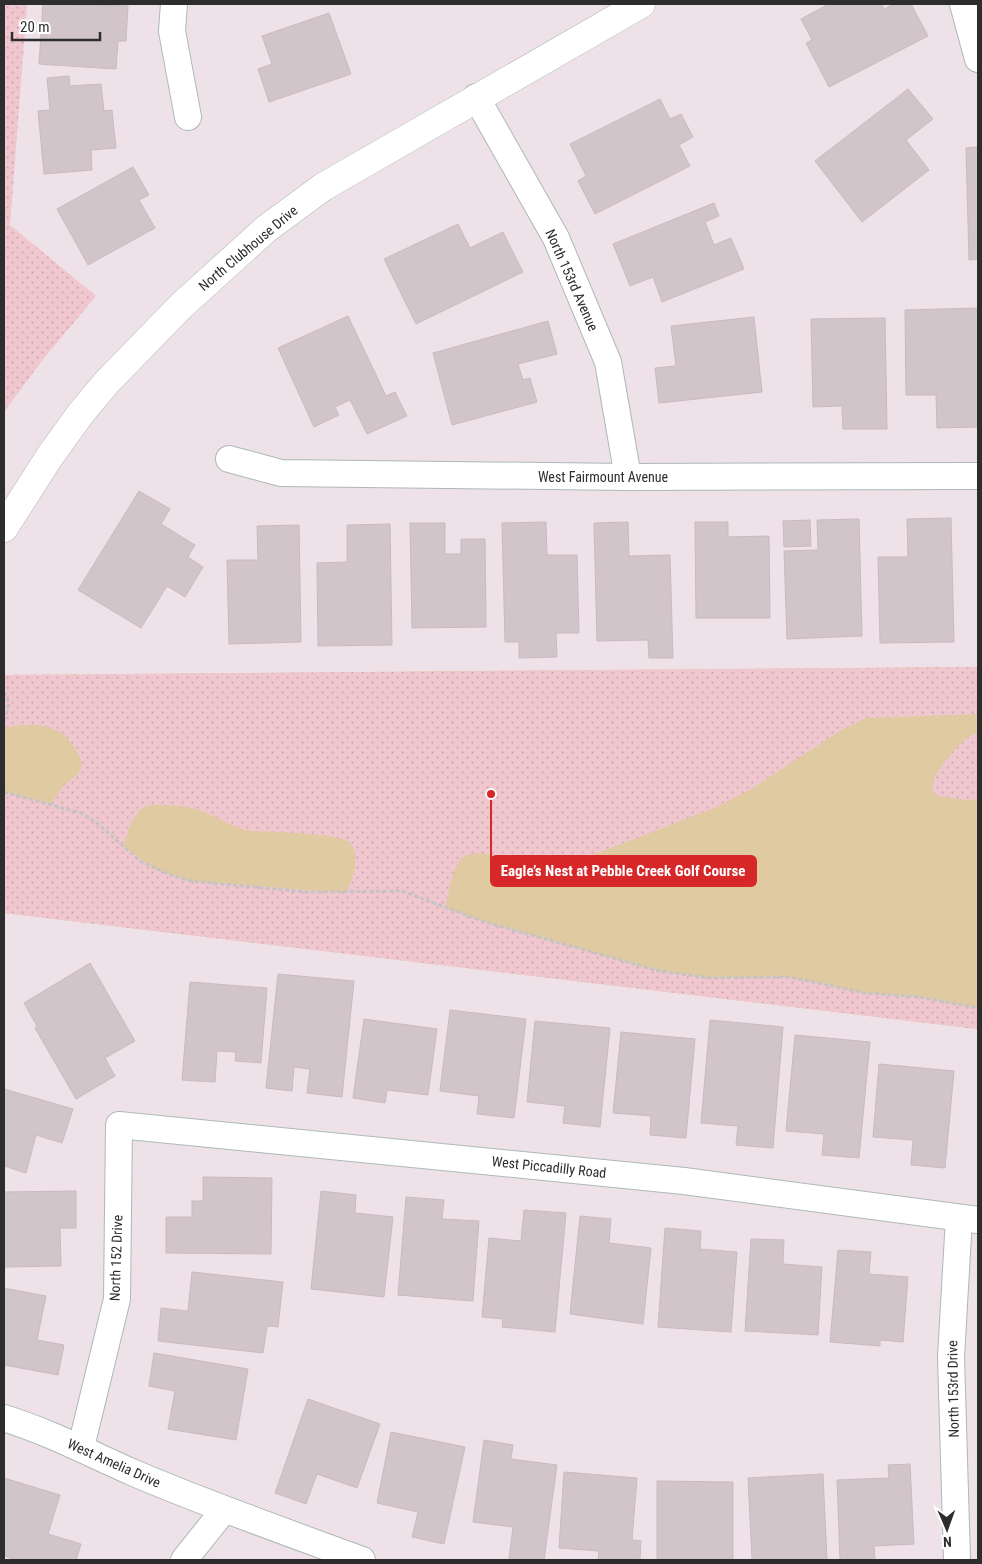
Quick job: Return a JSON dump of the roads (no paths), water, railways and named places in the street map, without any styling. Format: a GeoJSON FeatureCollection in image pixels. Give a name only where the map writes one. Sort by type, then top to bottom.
{"type":"FeatureCollection","features":[{"type":"Feature","properties":{"kind":"street"},"geometry":{"type":"LineString","coordinates":[[174,4],[172,31],[188,117]]}},
{"type":"Feature","properties":{"kind":"street","name":"North Clubhouse Drive"},"geometry":{"type":"LineString","coordinates":[[4,528],[50,456],[81,413],[107,382],[180,306],[266,229],[323,187],[476,97],[641,4]]}},
{"type":"Feature","properties":{"kind":"street"},"geometry":{"type":"LineString","coordinates":[[963,4],[978,59]]}},
{"type":"Feature","properties":{"kind":"street","name":"North 153rd Avenue"},"geometry":{"type":"LineString","coordinates":[[476,97],[556,238],[608,362],[628,478]]}},
{"type":"Feature","properties":{"kind":"street","name":"West Fairmount Avenue"},"geometry":{"type":"LineString","coordinates":[[229,459],[281,473],[628,478],[978,476]]}},
{"type":"Feature","properties":{"kind":"street","name":"West Piccadilly Road"},"geometry":{"type":"LineString","coordinates":[[119,1125],[684,1181],[969,1219]]}},
{"type":"Feature","properties":{"kind":"street","name":"North 152 Drive"},"geometry":{"type":"LineString","coordinates":[[81,1447],[117,1299],[119,1125]]}},
{"type":"Feature","properties":{"kind":"street","name":"North 153rd Drive"},"geometry":{"type":"LineString","coordinates":[[957,1560],[951,1357],[969,1219]]}},
{"type":"Feature","properties":{"kind":"street","name":"West Amelia Drive"},"geometry":{"type":"LineString","coordinates":[[4,1418],[81,1447],[132,1472],[224,1510],[362,1560]]}},
{"type":"Feature","properties":{"kind":"street"},"geometry":{"type":"LineString","coordinates":[[184,1560],[224,1510]]}},
{"type":"Feature","properties":{"kind":"place","name":"Eagle’s Nest at Pebble Creek Golf Course"},"geometry":{"type":"Point","coordinates":[491,794]}}]}
